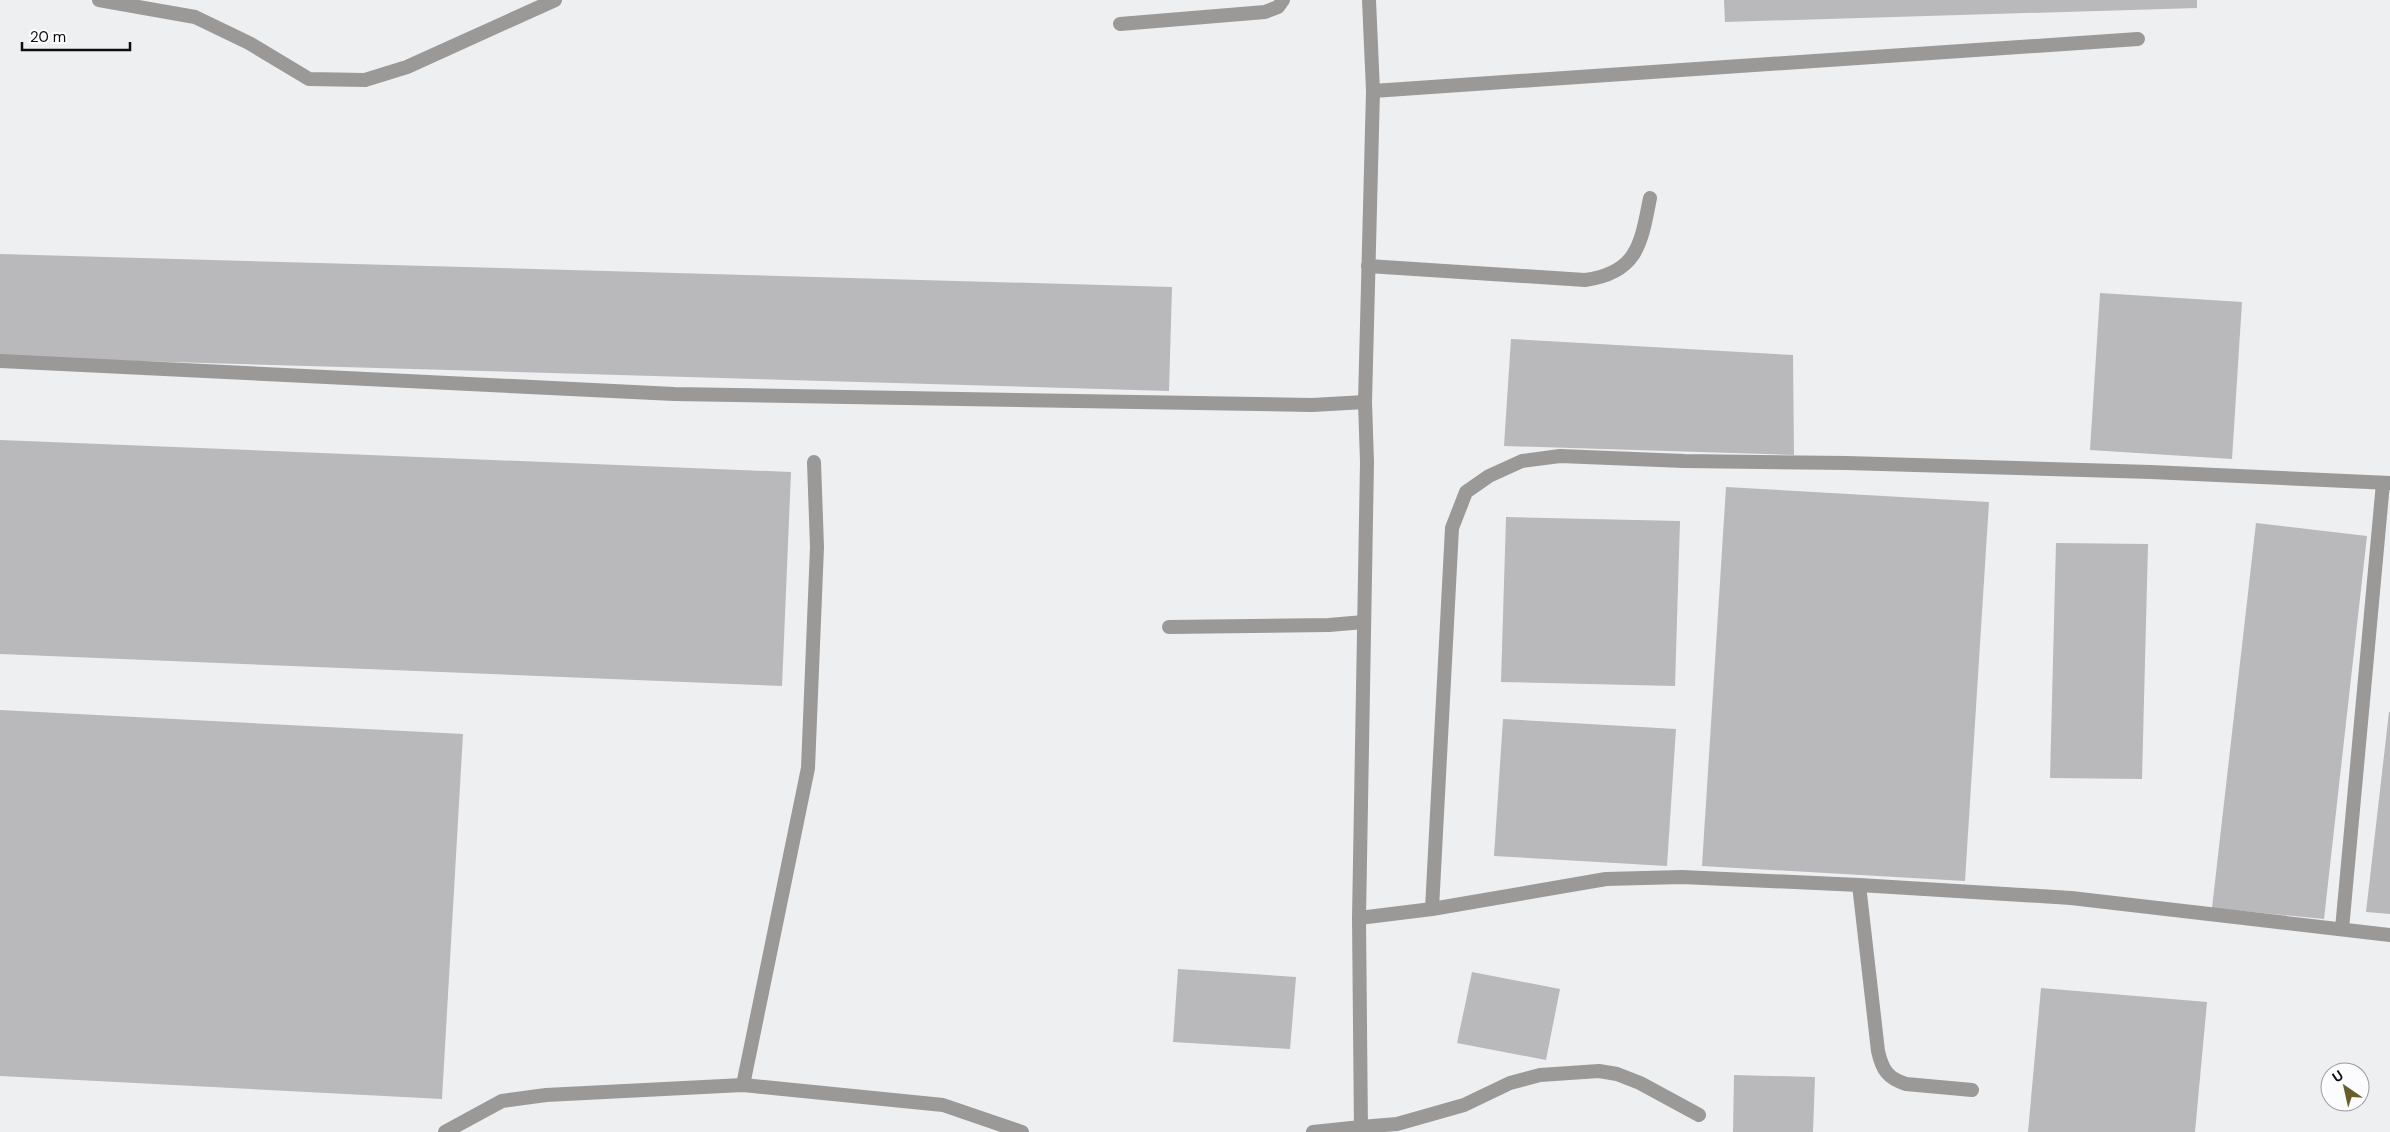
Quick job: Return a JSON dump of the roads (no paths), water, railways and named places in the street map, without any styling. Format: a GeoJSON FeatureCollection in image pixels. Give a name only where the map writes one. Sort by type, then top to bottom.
{"type":"FeatureCollection","features":[{"type":"Feature","properties":{"kind":"street"},"geometry":{"type":"LineString","coordinates":[[99,0],[195,17],[249,43],[309,79],[364,80],[407,67],[555,0]]}},
{"type":"Feature","properties":{"kind":"street"},"geometry":{"type":"LineString","coordinates":[[1120,24],[1265,12],[1278,7],[1283,0]]}},
{"type":"Feature","properties":{"kind":"street"},"geometry":{"type":"LineString","coordinates":[[1361,1130],[1359,918],[1368,462],[1365,402],[1373,91],[1369,0]]}},
{"type":"Feature","properties":{"kind":"street"},"geometry":{"type":"LineString","coordinates":[[1373,91],[2138,39]]}},
{"type":"Feature","properties":{"kind":"street"},"geometry":{"type":"LineString","coordinates":[[1368,266],[1585,280],[1602,277],[1616,271],[1632,258],[1642,239],[1650,198]]}},
{"type":"Feature","properties":{"kind":"street"},"geometry":{"type":"LineString","coordinates":[[0,361],[674,394],[1312,405],[1365,402]]}},
{"type":"Feature","properties":{"kind":"street"},"geometry":{"type":"LineString","coordinates":[[1432,909],[1452,528],[1466,492],[1489,476],[1522,461],[1560,456],[1684,462],[1847,463],[2141,472],[2386,483],[2342,929]]}},
{"type":"Feature","properties":{"kind":"street"},"geometry":{"type":"LineString","coordinates":[[743,1085],[808,768],[817,547],[814,462]]}},
{"type":"Feature","properties":{"kind":"street"},"geometry":{"type":"LineString","coordinates":[[1169,627],[1329,625],[1364,622]]}},
{"type":"Feature","properties":{"kind":"street"},"geometry":{"type":"LineString","coordinates":[[1359,918],[1432,909],[1606,879],[1682,877],[1859,884],[2071,898],[2390,935]]}},
{"type":"Feature","properties":{"kind":"street"},"geometry":{"type":"LineString","coordinates":[[1859,884],[1878,1051],[1886,1074],[1906,1084],[1972,1090]]}},
{"type":"Feature","properties":{"kind":"street"},"geometry":{"type":"LineString","coordinates":[[1313,1132],[1361,1130],[1397,1124],[1464,1105],[1510,1083],[1540,1075],[1599,1072],[1617,1074],[1640,1083],[1699,1115]]}},
{"type":"Feature","properties":{"kind":"street"},"geometry":{"type":"LineString","coordinates":[[445,1132],[502,1101],[546,1095],[743,1085],[943,1105],[1022,1132]]}}]}
